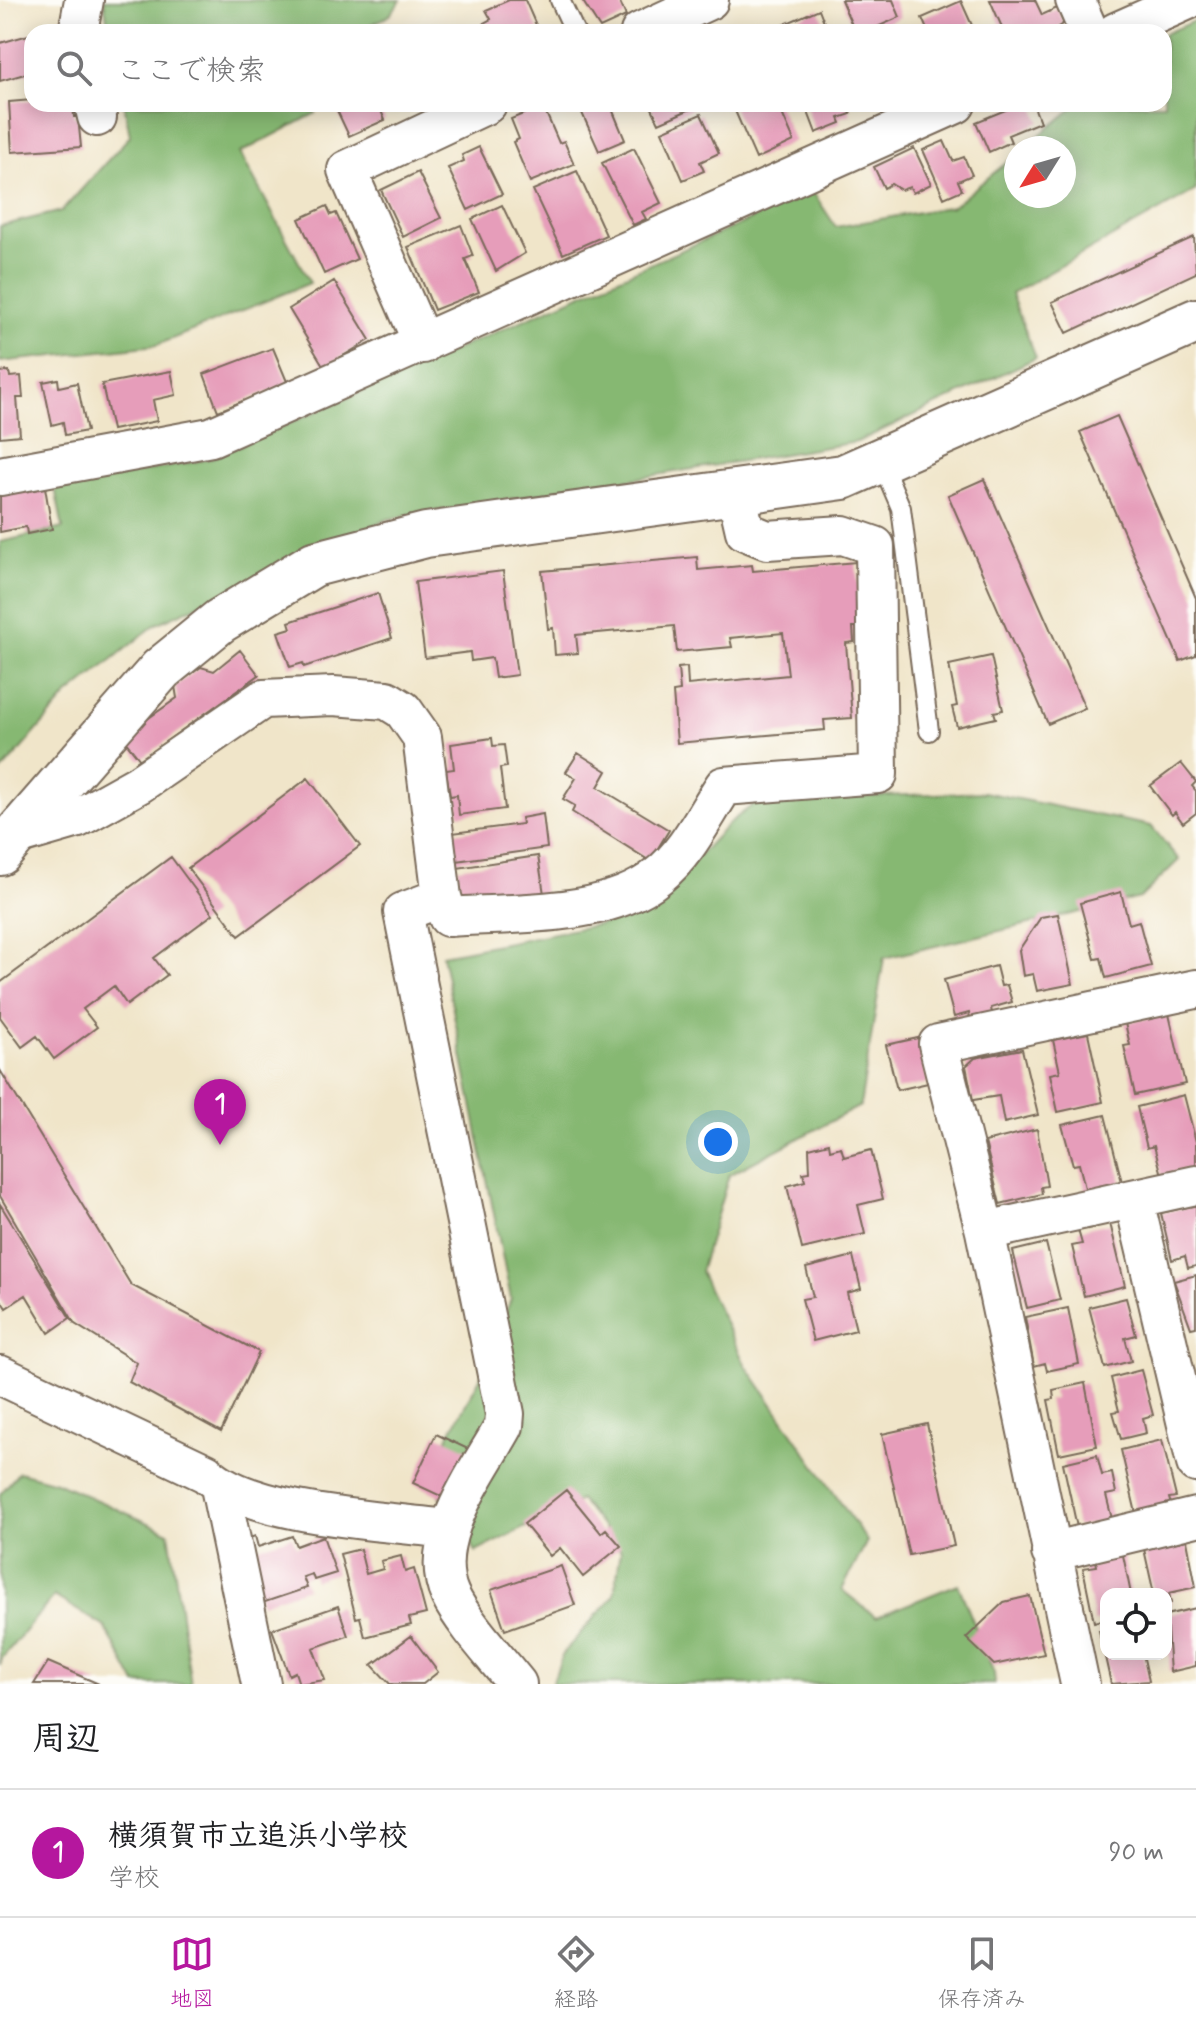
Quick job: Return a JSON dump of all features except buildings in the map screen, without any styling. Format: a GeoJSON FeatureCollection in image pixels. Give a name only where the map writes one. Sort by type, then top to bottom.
{"type":"FeatureCollection","features":[{"type":"Feature","properties":{"kind":"street"},"geometry":{"type":"LineString","coordinates":[[80,24],[84,0]]}},
{"type":"Feature","properties":{"kind":"street"},"geometry":{"type":"LineString","coordinates":[[657,24],[709,0]]}},
{"type":"Feature","properties":{"kind":"street"},"geometry":{"type":"LineString","coordinates":[[1075,0],[1086,24]]}},
{"type":"Feature","properties":{"kind":"street"},"geometry":{"type":"LineString","coordinates":[[1134,24],[1188,0]]}},
{"type":"Feature","properties":{"kind":"street"},"geometry":{"type":"LineString","coordinates":[[423,344],[347,170],[470,112]]}},
{"type":"Feature","properties":{"kind":"street"},"geometry":{"type":"LineString","coordinates":[[0,476],[211,437],[938,112]]}},
{"type":"Feature","properties":{"kind":"street"},"geometry":{"type":"LineString","coordinates":[[8,844],[161,669],[220,621],[314,564],[426,535],[843,477],[1196,321]]}},
{"type":"Feature","properties":{"kind":"street"},"geometry":{"type":"LineString","coordinates":[[8,844],[78,818],[139,784],[263,699],[333,696],[387,700],[403,710],[422,737],[442,897],[448,917],[591,906],[633,894],[660,875],[682,852],[724,786],[878,774],[875,546],[843,535],[767,540],[745,531],[736,492]]}},
{"type":"Feature","properties":{"kind":"street"},"geometry":{"type":"LineString","coordinates":[[442,897],[403,912],[505,1414],[504,1426],[449,1529],[443,1570],[450,1596],[517,1684]]}},
{"type":"Feature","properties":{"kind":"street"},"geometry":{"type":"LineString","coordinates":[[1080,1684],[985,1231],[938,1044],[1196,989]]}},
{"type":"Feature","properties":{"kind":"street"},"geometry":{"type":"LineString","coordinates":[[985,1231],[1196,1185]]}},
{"type":"Feature","properties":{"kind":"street"},"geometry":{"type":"LineString","coordinates":[[1134,1200],[1196,1463]]}},
{"type":"Feature","properties":{"kind":"street"},"geometry":{"type":"LineString","coordinates":[[0,1375],[206,1473],[220,1487],[280,1507],[449,1529]]}},
{"type":"Feature","properties":{"kind":"street"},"geometry":{"type":"LineString","coordinates":[[220,1487],[261,1684]]}},
{"type":"Feature","properties":{"kind":"street"},"geometry":{"type":"LineString","coordinates":[[1051,1552],[1196,1517]]}},
{"type":"Feature","properties":{"kind":"lane"},"geometry":{"type":"LineString","coordinates":[[560,0],[571,24]]}},
{"type":"Feature","properties":{"kind":"lane"},"geometry":{"type":"LineString","coordinates":[[880,459],[901,508],[929,731]]}},
{"type":"Feature","properties":{"kind":"green space"},"geometry":{"type":"Polygon","coordinates":[[[104,0],[401,0],[389,16],[372,24],[108,24],[104,0]]]}},
{"type":"Feature","properties":{"kind":"green space"},"geometry":{"type":"Polygon","coordinates":[[[1196,20],[1196,190],[1011,294],[1036,358],[857,442],[388,519],[156,624],[67,696],[0,773],[0,542],[63,528],[55,488],[209,459],[813,192],[836,227],[953,206],[1004,165],[1004,208],[1076,208],[1076,136],[1039,136],[1068,112],[1172,112],[1172,30],[1196,20]]]}},
{"type":"Feature","properties":{"kind":"green space"},"geometry":{"type":"Polygon","coordinates":[[[126,112],[316,112],[240,153],[310,283],[157,345],[0,362],[0,226],[62,211],[130,136],[126,112]]]}},
{"type":"Feature","properties":{"kind":"green space"},"geometry":{"type":"Polygon","coordinates":[[[984,792],[1151,826],[1179,860],[1140,898],[884,958],[860,1106],[729,1175],[700,1272],[745,1364],[867,1541],[842,1590],[876,1617],[958,1584],[994,1673],[995,1684],[552,1684],[563,1653],[614,1596],[621,1550],[580,1500],[476,1552],[427,1475],[479,1380],[511,1299],[442,955],[642,916],[728,824],[758,801],[984,792]]]}},
{"type":"Feature","properties":{"kind":"green space"},"geometry":{"type":"Polygon","coordinates":[[[19,1472],[56,1482],[169,1532],[191,1684],[136,1684],[105,1627],[54,1596],[2,1658],[0,1665],[0,1494],[19,1472]]]}},
{"type":"Feature","properties":{"kind":"place","name":"横須賀市立追浜小学校"},"geometry":{"type":"Point","coordinates":[220,1145]}}]}
